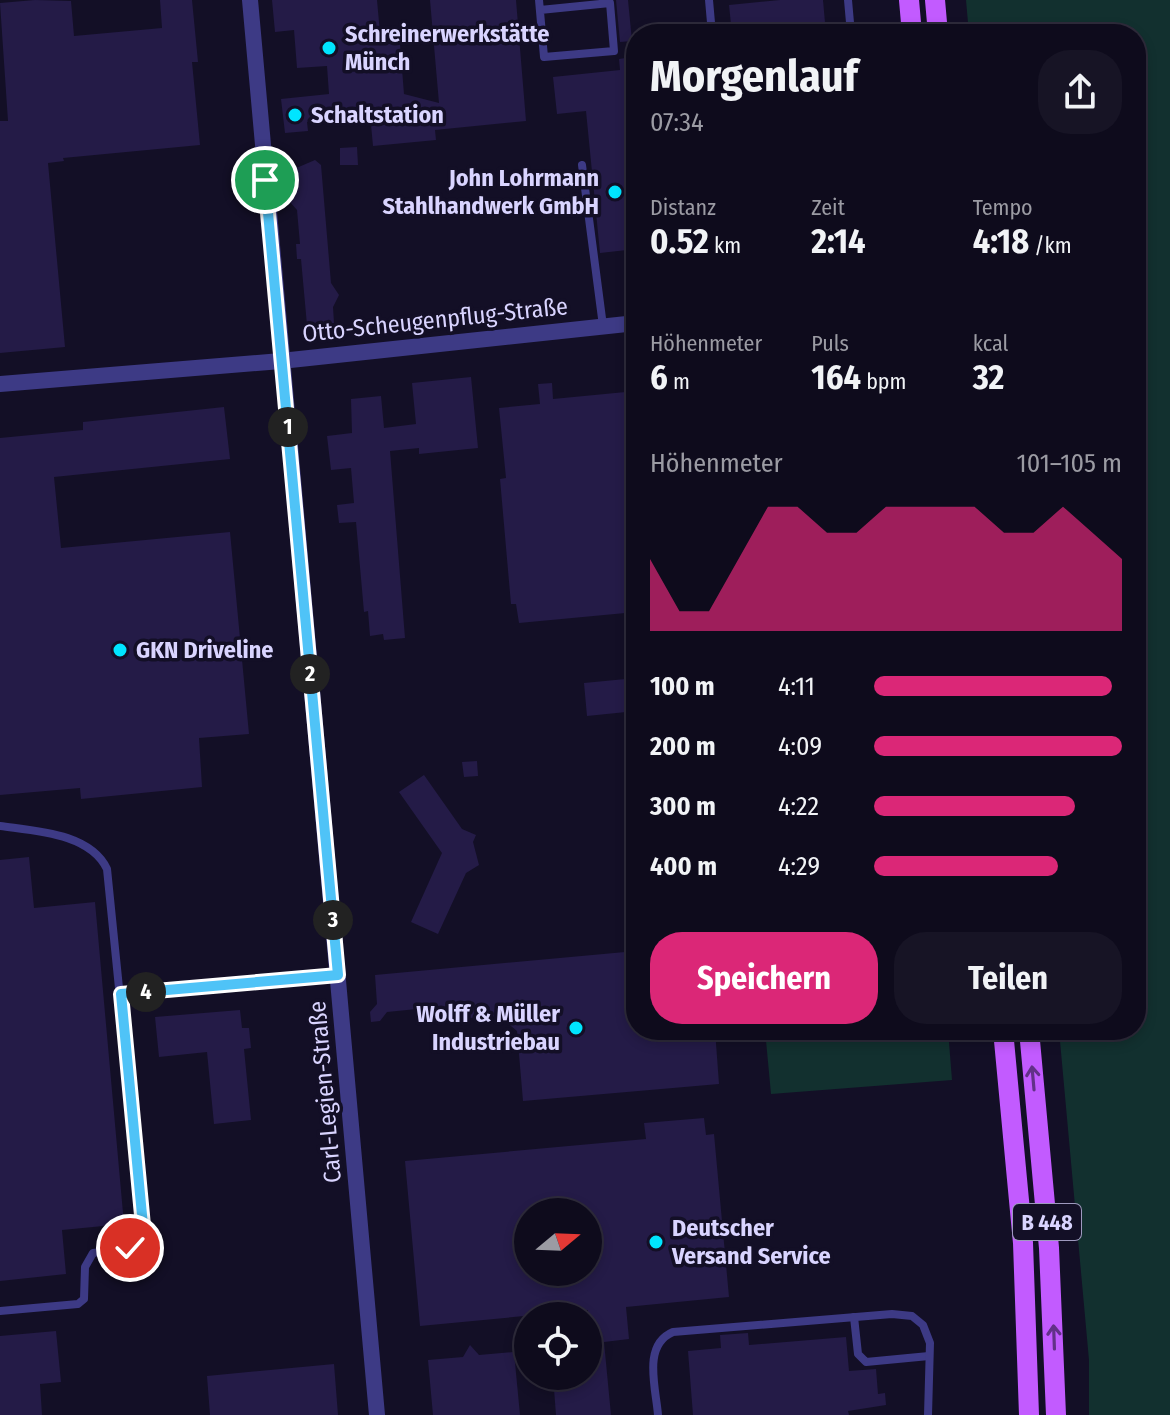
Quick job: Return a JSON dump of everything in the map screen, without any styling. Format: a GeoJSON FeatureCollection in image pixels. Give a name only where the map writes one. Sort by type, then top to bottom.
{"type":"FeatureCollection","features":[{"type":"Feature","properties":{"kind":"main road"},"geometry":{"type":"LineString","coordinates":[[909,0],[911,24]]}},
{"type":"Feature","properties":{"kind":"main road"},"geometry":{"type":"LineString","coordinates":[[935,0],[937,24]]}},
{"type":"Feature","properties":{"kind":"main road","name":"B 448"},"geometry":{"type":"LineString","coordinates":[[1004,1040],[1023,1243],[1029,1415]]}},
{"type":"Feature","properties":{"kind":"main road","name":"B 448"},"geometry":{"type":"LineString","coordinates":[[1030,1040],[1050,1262],[1056,1415]]}},
{"type":"Feature","properties":{"kind":"street","name":"Carl-Legien-Straße"},"geometry":{"type":"LineString","coordinates":[[250,0],[377,1415]]}},
{"type":"Feature","properties":{"kind":"street","name":"Otto-Scheugenpflug-Straße"},"geometry":{"type":"LineString","coordinates":[[0,384],[281,361],[626,324]]}},
{"type":"Feature","properties":{"kind":"lane"},"geometry":{"type":"LineString","coordinates":[[709,0],[711,24]]}},
{"type":"Feature","properties":{"kind":"lane"},"geometry":{"type":"LineString","coordinates":[[848,0],[850,24]]}},
{"type":"Feature","properties":{"kind":"lane"},"geometry":{"type":"LineString","coordinates":[[610,3],[614,51],[544,57],[539,5],[610,3]]}},
{"type":"Feature","properties":{"kind":"lane"},"geometry":{"type":"LineString","coordinates":[[582,165],[603,327]]}},
{"type":"Feature","properties":{"kind":"lane"},"geometry":{"type":"LineString","coordinates":[[0,826],[85,845],[101,857],[110,880],[144,1236],[142,1242],[130,1248],[93,1253],[85,1267],[86,1291],[78,1304],[0,1311]]}},
{"type":"Feature","properties":{"kind":"lane"},"geometry":{"type":"LineString","coordinates":[[121,994],[338,975]]}},
{"type":"Feature","properties":{"kind":"lane"},"geometry":{"type":"LineString","coordinates":[[658,1415],[654,1354],[667,1334],[684,1330],[854,1317],[912,1316],[927,1334],[928,1415]]}},
{"type":"Feature","properties":{"kind":"lane"},"geometry":{"type":"LineString","coordinates":[[854,1317],[858,1354],[866,1362],[929,1356]]}},
{"type":"Feature","properties":{"kind":"green space"},"geometry":{"type":"Polygon","coordinates":[[[966,0],[1170,0],[1170,1415],[1089,1415],[1089,1360],[1060,1040],[1146,1040],[1146,24],[968,24],[966,0]]]}},
{"type":"Feature","properties":{"kind":"green space"},"geometry":{"type":"Polygon","coordinates":[[[766,1040],[949,1040],[952,1080],[771,1094],[766,1040]]]}},
{"type":"Feature","properties":{"kind":"building"},"geometry":{"type":"Polygon","coordinates":[[[160,0],[192,0],[198,62],[192,62],[200,145],[63,158],[64,161],[48,163],[65,347],[0,353],[0,121],[8,121],[0,3],[71,1],[74,36],[162,28],[160,0]]]}},
{"type":"Feature","properties":{"kind":"building"},"geometry":{"type":"Polygon","coordinates":[[[272,0],[377,0],[381,44],[400,44],[404,94],[439,103],[430,0],[516,0],[526,121],[435,130],[436,140],[373,146],[370,114],[307,122],[308,131],[285,133],[281,99],[329,94],[327,66],[297,68],[294,30],[275,32],[272,0]]]}},
{"type":"Feature","properties":{"kind":"building"},"geometry":{"type":"Polygon","coordinates":[[[616,0],[628,0],[630,24],[626,24],[626,42],[620,42],[616,0]]]}},
{"type":"Feature","properties":{"kind":"building"},"geometry":{"type":"Polygon","coordinates":[[[823,0],[825,24],[731,24],[729,5],[823,0]]]}},
{"type":"Feature","properties":{"kind":"building"},"geometry":{"type":"Polygon","coordinates":[[[626,58],[626,250],[600,253],[586,111],[557,114],[553,77],[620,70],[619,59],[626,58]]]}},
{"type":"Feature","properties":{"kind":"building"},"geometry":{"type":"Polygon","coordinates":[[[357,147],[358,165],[340,165],[340,148],[357,147]]]}},
{"type":"Feature","properties":{"kind":"building"},"geometry":{"type":"Polygon","coordinates":[[[315,160],[321,165],[331,283],[339,295],[333,307],[334,323],[328,323],[316,334],[307,325],[301,259],[297,259],[296,244],[300,244],[297,210],[290,202],[296,191],[294,169],[315,160]]]}},
{"type":"Feature","properties":{"kind":"building"},"geometry":{"type":"Polygon","coordinates":[[[471,377],[478,448],[419,454],[419,448],[390,451],[405,638],[384,640],[383,634],[370,636],[368,611],[364,612],[356,522],[339,523],[337,505],[354,503],[351,468],[331,470],[327,436],[352,433],[351,399],[381,396],[384,428],[416,424],[412,383],[471,377]]]}},
{"type":"Feature","properties":{"kind":"building"},"geometry":{"type":"Polygon","coordinates":[[[552,383],[553,399],[626,392],[626,613],[519,623],[516,604],[511,604],[500,479],[506,478],[499,408],[540,404],[538,384],[552,383]]]}},
{"type":"Feature","properties":{"kind":"building","name":"GKN Driveline"},"geometry":{"type":"Polygon","coordinates":[[[224,407],[230,459],[54,477],[61,548],[230,532],[249,734],[199,738],[202,787],[81,799],[80,788],[0,795],[0,438],[83,430],[83,422],[224,407]]]}},
{"type":"Feature","properties":{"kind":"building"},"geometry":{"type":"Polygon","coordinates":[[[626,679],[626,712],[587,716],[584,683],[626,679]]]}},
{"type":"Feature","properties":{"kind":"building"},"geometry":{"type":"Polygon","coordinates":[[[477,761],[478,776],[464,777],[462,762],[477,761]]]}},
{"type":"Feature","properties":{"kind":"building"},"geometry":{"type":"Polygon","coordinates":[[[424,775],[462,829],[476,835],[473,842],[479,865],[466,873],[438,934],[411,922],[442,853],[399,792],[424,775]]]}},
{"type":"Feature","properties":{"kind":"building"},"geometry":{"type":"Polygon","coordinates":[[[29,857],[34,908],[95,902],[124,1224],[62,1230],[66,1274],[0,1281],[0,860],[29,857]]]}},
{"type":"Feature","properties":{"kind":"building","name":"Wolff & Müller Industriebau"},"geometry":{"type":"Polygon","coordinates":[[[626,952],[626,1040],[716,1040],[719,1084],[523,1101],[517,1031],[499,1016],[453,1019],[437,1007],[387,1012],[380,1021],[371,1022],[370,1012],[377,1004],[375,975],[626,952]]]}},
{"type":"Feature","properties":{"kind":"building"},"geometry":{"type":"Polygon","coordinates":[[[240,1010],[242,1028],[249,1028],[251,1048],[244,1049],[251,1120],[214,1124],[207,1052],[159,1057],[155,1017],[240,1010]]]}},
{"type":"Feature","properties":{"kind":"building","name":"Deutscher Versand Service"},"geometry":{"type":"Polygon","coordinates":[[[704,1118],[706,1135],[714,1134],[729,1297],[626,1307],[629,1339],[604,1342],[611,1415],[556,1415],[554,1390],[602,1390],[602,1302],[514,1302],[514,1317],[420,1326],[405,1161],[646,1139],[644,1123],[704,1118]]]}},
{"type":"Feature","properties":{"kind":"building"},"geometry":{"type":"Polygon","coordinates":[[[56,1331],[61,1382],[40,1384],[42,1415],[0,1415],[0,1336],[56,1331]]]}},
{"type":"Feature","properties":{"kind":"building"},"geometry":{"type":"Polygon","coordinates":[[[748,1333],[749,1345],[846,1337],[849,1371],[876,1369],[878,1394],[885,1393],[886,1405],[848,1411],[849,1415],[693,1415],[688,1351],[721,1348],[720,1335],[748,1333]]]}},
{"type":"Feature","properties":{"kind":"building"},"geometry":{"type":"Polygon","coordinates":[[[470,1345],[479,1355],[514,1352],[514,1390],[518,1390],[520,1415],[433,1415],[428,1360],[463,1357],[470,1345]]]}},
{"type":"Feature","properties":{"kind":"building"},"geometry":{"type":"Polygon","coordinates":[[[334,1364],[338,1415],[210,1415],[207,1376],[334,1364]]]}},
{"type":"Feature","properties":{"kind":"place","name":"Schreinerwerkstätte Münch"},"geometry":{"type":"Point","coordinates":[329,48]}},
{"type":"Feature","properties":{"kind":"place","name":"Schaltstation"},"geometry":{"type":"Point","coordinates":[295,115]}},
{"type":"Feature","properties":{"kind":"place","name":"John Lohrmann Stahlhandwerk GmbH"},"geometry":{"type":"Point","coordinates":[615,192]}},
{"type":"Feature","properties":{"kind":"place","name":"GKN Driveline"},"geometry":{"type":"Point","coordinates":[120,650]}},
{"type":"Feature","properties":{"kind":"place","name":"Wolff & Müller Industriebau"},"geometry":{"type":"Point","coordinates":[576,1028]}},
{"type":"Feature","properties":{"kind":"place","name":"Deutscher Versand Service"},"geometry":{"type":"Point","coordinates":[656,1242]}},
{"type":"Feature","properties":{"kind":"route"},"geometry":{"type":"LineString","coordinates":[[130,1248],[142,1242],[144,1236],[121,994],[338,975],[265,180]]}}]}
